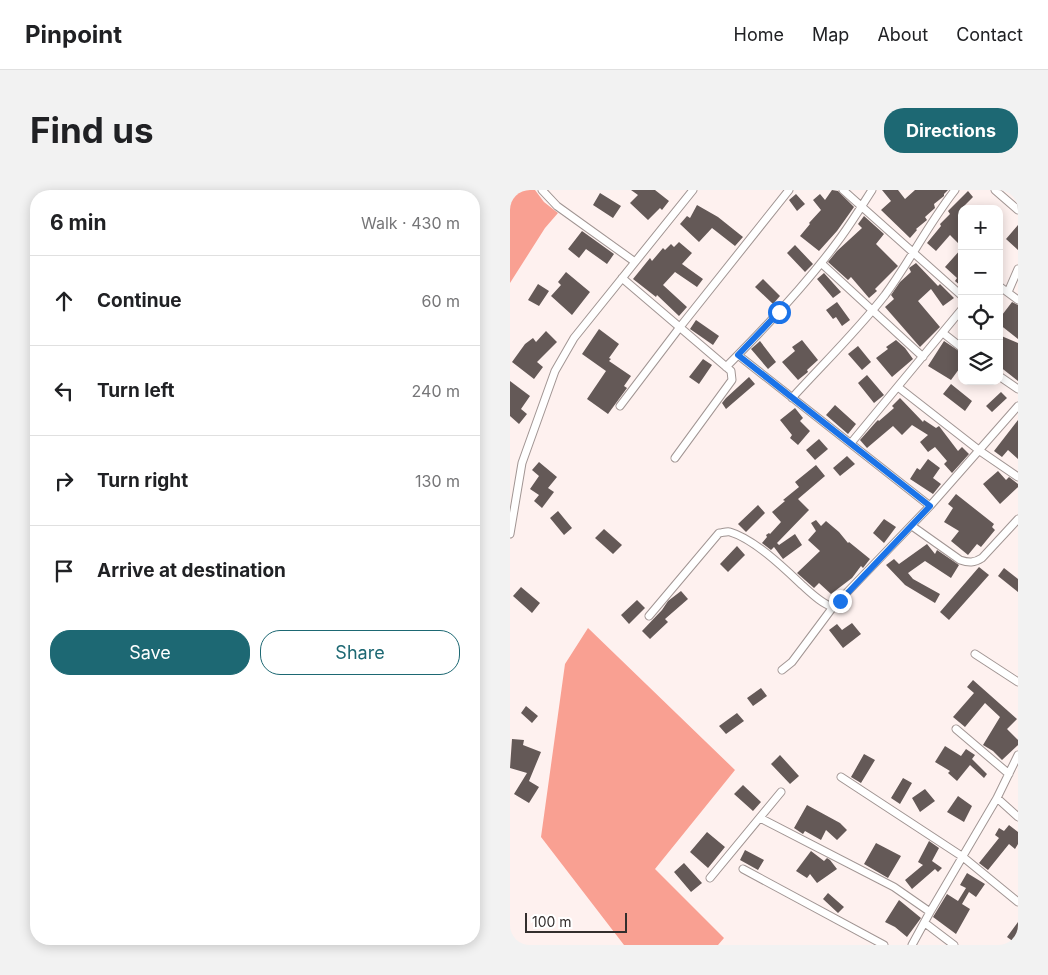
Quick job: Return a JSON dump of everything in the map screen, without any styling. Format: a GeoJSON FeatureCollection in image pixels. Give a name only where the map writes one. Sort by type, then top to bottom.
{"type":"FeatureCollection","features":[{"type":"Feature","properties":{"kind":"street"},"geometry":{"type":"LineString","coordinates":[[542,190],[557,206],[635,262]]}},
{"type":"Feature","properties":{"kind":"street"},"geometry":{"type":"LineString","coordinates":[[510,534],[522,463],[555,371],[574,338],[693,190]]}},
{"type":"Feature","properties":{"kind":"street"},"geometry":{"type":"LineString","coordinates":[[620,406],[788,190]]}},
{"type":"Feature","properties":{"kind":"street"},"geometry":{"type":"LineString","coordinates":[[844,190],[961,295]]}},
{"type":"Feature","properties":{"kind":"street"},"geometry":{"type":"LineString","coordinates":[[726,367],[779,312],[821,263],[839,241],[872,190]]}},
{"type":"Feature","properties":{"kind":"street"},"geometry":{"type":"LineString","coordinates":[[792,398],[873,310],[902,271],[940,209],[955,190]]}},
{"type":"Feature","properties":{"kind":"street"},"geometry":{"type":"LineString","coordinates":[[995,190],[1018,210]]}},
{"type":"Feature","properties":{"kind":"street"},"geometry":{"type":"LineString","coordinates":[[821,263],[923,357]]}},
{"type":"Feature","properties":{"kind":"street"},"geometry":{"type":"LineString","coordinates":[[1008,292],[1018,269]]}},
{"type":"Feature","properties":{"kind":"street"},"geometry":{"type":"LineString","coordinates":[[622,278],[731,372],[732,380],[675,458]]}},
{"type":"Feature","properties":{"kind":"street"},"geometry":{"type":"LineString","coordinates":[[1003,289],[1018,300]]}},
{"type":"Feature","properties":{"kind":"street"},"geometry":{"type":"LineString","coordinates":[[851,443],[958,314]]}},
{"type":"Feature","properties":{"kind":"street"},"geometry":{"type":"LineString","coordinates":[[943,333],[958,345]]}},
{"type":"Feature","properties":{"kind":"street"},"geometry":{"type":"LineString","coordinates":[[738,355],[930,506]]}},
{"type":"Feature","properties":{"kind":"street"},"geometry":{"type":"LineString","coordinates":[[1003,379],[1018,389]]}},
{"type":"Feature","properties":{"kind":"street"},"geometry":{"type":"LineString","coordinates":[[898,387],[980,451],[1018,477]]}},
{"type":"Feature","properties":{"kind":"street"},"geometry":{"type":"LineString","coordinates":[[782,670],[792,662],[833,607],[912,526],[1018,406]]}},
{"type":"Feature","properties":{"kind":"street"},"geometry":{"type":"LineString","coordinates":[[912,526],[960,560],[968,563],[982,558],[1018,519]]}},
{"type":"Feature","properties":{"kind":"street"},"geometry":{"type":"LineString","coordinates":[[650,616],[719,534],[729,532],[755,545],[780,564],[812,593],[833,607]]}},
{"type":"Feature","properties":{"kind":"street"},"geometry":{"type":"LineString","coordinates":[[975,654],[1018,682]]}},
{"type":"Feature","properties":{"kind":"street"},"geometry":{"type":"LineString","coordinates":[[956,729],[1009,774]]}},
{"type":"Feature","properties":{"kind":"street"},"geometry":{"type":"LineString","coordinates":[[912,945],[997,798],[1018,755]]}},
{"type":"Feature","properties":{"kind":"street"},"geometry":{"type":"LineString","coordinates":[[842,777],[963,856],[1018,902]]}},
{"type":"Feature","properties":{"kind":"street"},"geometry":{"type":"LineString","coordinates":[[710,878],[781,792]]}},
{"type":"Feature","properties":{"kind":"street"},"geometry":{"type":"LineString","coordinates":[[997,798],[1018,817]]}},
{"type":"Feature","properties":{"kind":"street"},"geometry":{"type":"LineString","coordinates":[[760,818],[894,888],[930,912]]}},
{"type":"Feature","properties":{"kind":"street"},"geometry":{"type":"LineString","coordinates":[[742,869],[884,945]]}},
{"type":"Feature","properties":{"kind":"street"},"geometry":{"type":"LineString","coordinates":[[925,922],[954,945]]}},
{"type":"Feature","properties":{"kind":"shaded area"},"geometry":{"type":"Polygon","coordinates":[[[510,190],[535,190],[544,202],[558,213],[545,228],[510,283],[510,190]]]}},
{"type":"Feature","properties":{"kind":"shaded area"},"geometry":{"type":"Polygon","coordinates":[[[588,628],[735,770],[655,869],[724,938],[718,945],[624,945],[541,837],[565,664],[588,628]]]}},
{"type":"Feature","properties":{"kind":"building"},"geometry":{"type":"Polygon","coordinates":[[[631,190],[655,190],[669,201],[662,210],[660,208],[648,220],[630,203],[638,195],[631,190]]]}},
{"type":"Feature","properties":{"kind":"building"},"geometry":{"type":"Polygon","coordinates":[[[832,190],[838,191],[854,207],[837,231],[819,251],[800,236],[821,210],[813,200],[820,194],[825,200],[832,190]]]}},
{"type":"Feature","properties":{"kind":"building"},"geometry":{"type":"Polygon","coordinates":[[[882,190],[898,190],[905,199],[915,190],[948,190],[934,204],[935,208],[925,217],[927,220],[916,229],[910,238],[881,210],[891,201],[882,190]]]}},
{"type":"Feature","properties":{"kind":"building"},"geometry":{"type":"Polygon","coordinates":[[[968,191],[973,197],[965,205],[958,205],[958,243],[950,235],[936,251],[927,243],[941,226],[940,224],[950,214],[948,211],[968,191]]]}},
{"type":"Feature","properties":{"kind":"building"},"geometry":{"type":"Polygon","coordinates":[[[600,193],[621,206],[613,218],[593,205],[600,193]]]}},
{"type":"Feature","properties":{"kind":"building"},"geometry":{"type":"Polygon","coordinates":[[[796,194],[805,204],[797,211],[789,200],[796,194]]]}},
{"type":"Feature","properties":{"kind":"building"},"geometry":{"type":"Polygon","coordinates":[[[697,205],[718,217],[743,237],[735,246],[712,228],[699,242],[680,224],[687,216],[690,218],[697,205]]]}},
{"type":"Feature","properties":{"kind":"building"},"geometry":{"type":"Polygon","coordinates":[[[864,216],[884,234],[876,244],[898,266],[875,289],[877,291],[869,298],[851,277],[848,280],[828,262],[862,228],[858,224],[864,216]]]}},
{"type":"Feature","properties":{"kind":"building"},"geometry":{"type":"Polygon","coordinates":[[[1018,225],[1018,250],[1006,239],[1018,225]]]}},
{"type":"Feature","properties":{"kind":"building"},"geometry":{"type":"Polygon","coordinates":[[[582,231],[614,254],[607,264],[586,249],[579,258],[568,249],[582,231]]]}},
{"type":"Feature","properties":{"kind":"building"},"geometry":{"type":"Polygon","coordinates":[[[679,242],[692,253],[682,264],[703,279],[697,287],[675,272],[663,285],[687,307],[679,316],[657,295],[656,297],[633,279],[650,258],[652,261],[663,248],[665,250],[671,244],[674,247],[679,242]]]}},
{"type":"Feature","properties":{"kind":"building"},"geometry":{"type":"Polygon","coordinates":[[[795,245],[813,264],[805,272],[787,253],[795,245]]]}},
{"type":"Feature","properties":{"kind":"building"},"geometry":{"type":"Polygon","coordinates":[[[958,252],[958,284],[955,281],[957,278],[945,267],[958,252]]]}},
{"type":"Feature","properties":{"kind":"building"},"geometry":{"type":"Polygon","coordinates":[[[916,263],[938,286],[940,284],[954,298],[943,306],[931,289],[918,301],[940,327],[920,347],[885,307],[894,299],[891,295],[900,282],[911,272],[909,268],[916,263]]]}},
{"type":"Feature","properties":{"kind":"building"},"geometry":{"type":"Polygon","coordinates":[[[566,272],[590,292],[572,315],[551,296],[561,285],[558,282],[566,272]]]}},
{"type":"Feature","properties":{"kind":"building"},"geometry":{"type":"Polygon","coordinates":[[[824,273],[841,292],[833,298],[817,279],[824,273]]]}},
{"type":"Feature","properties":{"kind":"building"},"geometry":{"type":"Polygon","coordinates":[[[763,279],[780,296],[773,304],[755,287],[763,279]]]}},
{"type":"Feature","properties":{"kind":"building"},"geometry":{"type":"Polygon","coordinates":[[[538,284],[549,291],[539,306],[528,300],[538,284]]]}},
{"type":"Feature","properties":{"kind":"building"},"geometry":{"type":"Polygon","coordinates":[[[837,302],[850,320],[842,326],[836,317],[833,319],[826,310],[837,302]]]}},
{"type":"Feature","properties":{"kind":"building"},"geometry":{"type":"Polygon","coordinates":[[[1012,302],[1018,305],[1018,339],[1003,327],[1003,314],[1012,302]]]}},
{"type":"Feature","properties":{"kind":"building"},"geometry":{"type":"Polygon","coordinates":[[[696,320],[719,336],[713,345],[690,329],[696,320]]]}},
{"type":"Feature","properties":{"kind":"building"},"geometry":{"type":"Polygon","coordinates":[[[599,329],[619,344],[609,358],[611,359],[609,361],[631,376],[624,386],[627,388],[608,414],[587,399],[606,371],[582,354],[599,329]]]}},
{"type":"Feature","properties":{"kind":"building"},"geometry":{"type":"Polygon","coordinates":[[[546,331],[557,342],[537,362],[543,367],[534,379],[512,362],[525,344],[533,338],[536,342],[546,331]]]}},
{"type":"Feature","properties":{"kind":"building"},"geometry":{"type":"Polygon","coordinates":[[[1003,337],[1018,343],[1018,381],[1003,369],[1003,337]]]}},
{"type":"Feature","properties":{"kind":"building"},"geometry":{"type":"Polygon","coordinates":[[[802,340],[818,360],[798,380],[782,362],[795,351],[792,347],[802,340]]]}},
{"type":"Feature","properties":{"kind":"building"},"geometry":{"type":"Polygon","coordinates":[[[896,340],[913,359],[892,377],[876,358],[896,340]]]}},
{"type":"Feature","properties":{"kind":"building"},"geometry":{"type":"Polygon","coordinates":[[[760,341],[776,362],[768,369],[751,349],[760,341]]]}},
{"type":"Feature","properties":{"kind":"building"},"geometry":{"type":"Polygon","coordinates":[[[944,341],[958,350],[958,370],[951,380],[928,366],[944,341]]]}},
{"type":"Feature","properties":{"kind":"building"},"geometry":{"type":"Polygon","coordinates":[[[858,346],[871,362],[862,370],[848,354],[858,346]]]}},
{"type":"Feature","properties":{"kind":"building"},"geometry":{"type":"Polygon","coordinates":[[[703,359],[712,365],[699,384],[689,377],[703,359]]]}},
{"type":"Feature","properties":{"kind":"building"},"geometry":{"type":"Polygon","coordinates":[[[867,375],[884,395],[874,403],[858,383],[867,375]]]}},
{"type":"Feature","properties":{"kind":"building"},"geometry":{"type":"Polygon","coordinates":[[[749,377],[755,384],[726,409],[722,403],[749,377]]]}},
{"type":"Feature","properties":{"kind":"building"},"geometry":{"type":"Polygon","coordinates":[[[510,381],[530,396],[521,409],[527,414],[519,424],[510,416],[510,381]]]}},
{"type":"Feature","properties":{"kind":"building"},"geometry":{"type":"Polygon","coordinates":[[[951,384],[972,401],[965,411],[943,394],[951,384]]]}},
{"type":"Feature","properties":{"kind":"building"},"geometry":{"type":"Polygon","coordinates":[[[1001,392],[1007,398],[992,412],[986,406],[1001,392]]]}},
{"type":"Feature","properties":{"kind":"building"},"geometry":{"type":"Polygon","coordinates":[[[900,398],[923,422],[924,420],[936,428],[939,426],[958,451],[962,447],[969,454],[952,473],[944,464],[947,461],[935,447],[928,452],[920,442],[928,435],[912,425],[902,435],[893,426],[867,448],[860,440],[878,420],[894,408],[892,406],[900,398]]]}},
{"type":"Feature","properties":{"kind":"building"},"geometry":{"type":"Polygon","coordinates":[[[835,405],[856,424],[848,434],[826,415],[835,405]]]}},
{"type":"Feature","properties":{"kind":"building"},"geometry":{"type":"Polygon","coordinates":[[[795,408],[803,418],[800,421],[810,431],[798,445],[790,438],[792,435],[780,420],[795,408]]]}},
{"type":"Feature","properties":{"kind":"building"},"geometry":{"type":"Polygon","coordinates":[[[1018,420],[1018,459],[1008,450],[1002,457],[994,451],[1018,420]]]}},
{"type":"Feature","properties":{"kind":"building"},"geometry":{"type":"Polygon","coordinates":[[[819,439],[828,449],[815,460],[806,450],[819,439]]]}},
{"type":"Feature","properties":{"kind":"building"},"geometry":{"type":"Polygon","coordinates":[[[847,456],[855,464],[840,476],[833,468],[847,456]]]}},
{"type":"Feature","properties":{"kind":"building"},"geometry":{"type":"Polygon","coordinates":[[[928,459],[940,468],[933,478],[941,484],[933,494],[910,479],[917,468],[920,470],[928,459]]]}},
{"type":"Feature","properties":{"kind":"building"},"geometry":{"type":"Polygon","coordinates":[[[539,462],[557,477],[548,488],[554,492],[542,508],[534,501],[539,495],[530,489],[539,476],[532,470],[539,462]]]}},
{"type":"Feature","properties":{"kind":"building"},"geometry":{"type":"Polygon","coordinates":[[[816,465],[825,476],[798,499],[809,510],[777,543],[779,545],[795,534],[802,545],[783,559],[774,547],[771,550],[762,543],[767,537],[766,535],[770,534],[781,522],[772,512],[799,487],[795,482],[816,465]]]}},
{"type":"Feature","properties":{"kind":"building"},"geometry":{"type":"Polygon","coordinates":[[[998,471],[1006,480],[1009,477],[1018,484],[1018,487],[1000,504],[983,484],[998,471]]]}},
{"type":"Feature","properties":{"kind":"building"},"geometry":{"type":"Polygon","coordinates":[[[956,494],[994,524],[992,527],[995,530],[981,547],[977,544],[968,555],[951,541],[959,531],[944,522],[953,508],[948,504],[956,494]]]}},
{"type":"Feature","properties":{"kind":"building"},"geometry":{"type":"Polygon","coordinates":[[[758,505],[765,513],[746,532],[738,524],[758,505]]]}},
{"type":"Feature","properties":{"kind":"building"},"geometry":{"type":"Polygon","coordinates":[[[558,511],[572,528],[564,535],[550,518],[558,511]]]}},
{"type":"Feature","properties":{"kind":"building"},"geometry":{"type":"Polygon","coordinates":[[[884,519],[896,527],[884,543],[873,533],[884,519]]]}},
{"type":"Feature","properties":{"kind":"building"},"geometry":{"type":"Polygon","coordinates":[[[816,520],[821,526],[826,521],[848,543],[870,559],[863,568],[861,566],[852,578],[831,594],[819,583],[814,588],[797,573],[820,551],[808,540],[816,531],[811,523],[816,520]]]}},
{"type":"Feature","properties":{"kind":"building"},"geometry":{"type":"Polygon","coordinates":[[[604,529],[622,545],[613,554],[595,538],[604,529]]]}},
{"type":"Feature","properties":{"kind":"building"},"geometry":{"type":"Polygon","coordinates":[[[927,544],[935,554],[937,550],[959,565],[951,578],[925,561],[908,573],[913,579],[940,594],[935,603],[905,585],[886,565],[894,559],[899,564],[927,544]]]}},
{"type":"Feature","properties":{"kind":"building"},"geometry":{"type":"Polygon","coordinates":[[[737,546],[745,555],[728,572],[720,564],[737,546]]]}},
{"type":"Feature","properties":{"kind":"building"},"geometry":{"type":"Polygon","coordinates":[[[979,567],[989,575],[949,620],[940,612],[979,567]]]}},
{"type":"Feature","properties":{"kind":"building"},"geometry":{"type":"Polygon","coordinates":[[[1004,568],[1018,579],[1018,592],[998,576],[1004,568]]]}},
{"type":"Feature","properties":{"kind":"building"},"geometry":{"type":"Polygon","coordinates":[[[521,587],[540,603],[532,613],[513,596],[521,587]]]}},
{"type":"Feature","properties":{"kind":"building"},"geometry":{"type":"Polygon","coordinates":[[[681,591],[688,599],[665,619],[668,622],[650,639],[642,631],[668,601],[681,591]]]}},
{"type":"Feature","properties":{"kind":"building"},"geometry":{"type":"Polygon","coordinates":[[[637,600],[645,608],[629,624],[621,615],[637,600]]]}},
{"type":"Feature","properties":{"kind":"building"},"geometry":{"type":"Polygon","coordinates":[[[852,623],[861,634],[843,648],[829,630],[837,624],[842,630],[852,623]]]}},
{"type":"Feature","properties":{"kind":"building"},"geometry":{"type":"Polygon","coordinates":[[[973,680],[1017,719],[1007,729],[1018,740],[1018,745],[1002,760],[983,745],[1000,717],[985,703],[965,727],[953,717],[974,693],[967,687],[973,680]]]}},
{"type":"Feature","properties":{"kind":"building"},"geometry":{"type":"Polygon","coordinates":[[[761,688],[767,696],[753,706],[747,698],[761,688]]]}},
{"type":"Feature","properties":{"kind":"building"},"geometry":{"type":"Polygon","coordinates":[[[526,706],[538,716],[532,723],[521,713],[526,706]]]}},
{"type":"Feature","properties":{"kind":"building"},"geometry":{"type":"Polygon","coordinates":[[[737,713],[744,721],[726,734],[719,726],[737,713]]]}},
{"type":"Feature","properties":{"kind":"building"},"geometry":{"type":"Polygon","coordinates":[[[512,739],[524,740],[523,745],[541,752],[529,781],[539,787],[529,803],[514,794],[527,773],[510,768],[512,739]]]}},
{"type":"Feature","properties":{"kind":"building"},"geometry":{"type":"Polygon","coordinates":[[[945,746],[961,756],[966,749],[975,755],[972,759],[987,774],[984,778],[970,765],[957,781],[948,773],[950,771],[935,762],[945,746]]]}},
{"type":"Feature","properties":{"kind":"building"},"geometry":{"type":"Polygon","coordinates":[[[864,754],[875,760],[861,783],[851,777],[864,754]]]}},
{"type":"Feature","properties":{"kind":"building"},"geometry":{"type":"Polygon","coordinates":[[[780,755],[799,776],[790,784],[771,764],[780,755]]]}},
{"type":"Feature","properties":{"kind":"building"},"geometry":{"type":"Polygon","coordinates":[[[903,778],[912,783],[900,804],[891,798],[903,778]]]}},
{"type":"Feature","properties":{"kind":"building"},"geometry":{"type":"Polygon","coordinates":[[[743,785],[761,802],[753,811],[734,794],[743,785]]]}},
{"type":"Feature","properties":{"kind":"building"},"geometry":{"type":"Polygon","coordinates":[[[925,789],[935,801],[920,812],[912,798],[925,789]]]}},
{"type":"Feature","properties":{"kind":"building"},"geometry":{"type":"Polygon","coordinates":[[[958,796],[972,806],[964,822],[947,812],[958,796]]]}},
{"type":"Feature","properties":{"kind":"building"},"geometry":{"type":"Polygon","coordinates":[[[807,805],[840,823],[847,830],[837,840],[826,830],[821,840],[805,831],[803,834],[794,828],[807,805]]]}},
{"type":"Feature","properties":{"kind":"building"},"geometry":{"type":"Polygon","coordinates":[[[1009,825],[1018,832],[1018,844],[1015,849],[1009,844],[988,870],[979,863],[999,838],[995,835],[999,828],[1004,831],[1009,825]]]}},
{"type":"Feature","properties":{"kind":"building"},"geometry":{"type":"Polygon","coordinates":[[[707,832],[725,847],[708,868],[690,852],[707,832]]]}},
{"type":"Feature","properties":{"kind":"building"},"geometry":{"type":"Polygon","coordinates":[[[929,841],[939,848],[932,861],[942,868],[938,872],[935,869],[912,889],[905,880],[923,865],[918,862],[929,841]]]}},
{"type":"Feature","properties":{"kind":"building"},"geometry":{"type":"Polygon","coordinates":[[[876,843],[901,856],[888,878],[864,864],[876,843]]]}},
{"type":"Feature","properties":{"kind":"building"},"geometry":{"type":"Polygon","coordinates":[[[745,850],[764,860],[758,870],[740,860],[745,850]]]}},
{"type":"Feature","properties":{"kind":"building"},"geometry":{"type":"Polygon","coordinates":[[[811,851],[824,861],[827,858],[830,860],[837,869],[817,883],[810,874],[807,878],[796,871],[811,851]]]}},
{"type":"Feature","properties":{"kind":"building"},"geometry":{"type":"Polygon","coordinates":[[[684,863],[702,883],[691,892],[674,872],[684,863]]]}},
{"type":"Feature","properties":{"kind":"building"},"geometry":{"type":"Polygon","coordinates":[[[967,873],[985,884],[976,897],[969,892],[962,904],[970,909],[956,934],[933,917],[947,894],[958,901],[966,888],[960,885],[967,873]]]}},
{"type":"Feature","properties":{"kind":"building"},"geometry":{"type":"Polygon","coordinates":[[[828,893],[844,907],[838,913],[823,899],[828,893]]]}},
{"type":"Feature","properties":{"kind":"building"},"geometry":{"type":"Polygon","coordinates":[[[899,900],[921,918],[907,937],[895,927],[885,922],[899,900]]]}},
{"type":"Feature","properties":{"kind":"building"},"geometry":{"type":"Polygon","coordinates":[[[1018,922],[1018,945],[1007,937],[1018,922]]]}},
{"type":"Feature","properties":{"kind":"route"},"geometry":{"type":"LineString","coordinates":[[779,312],[738,355],[930,506],[840,601]]}}]}
